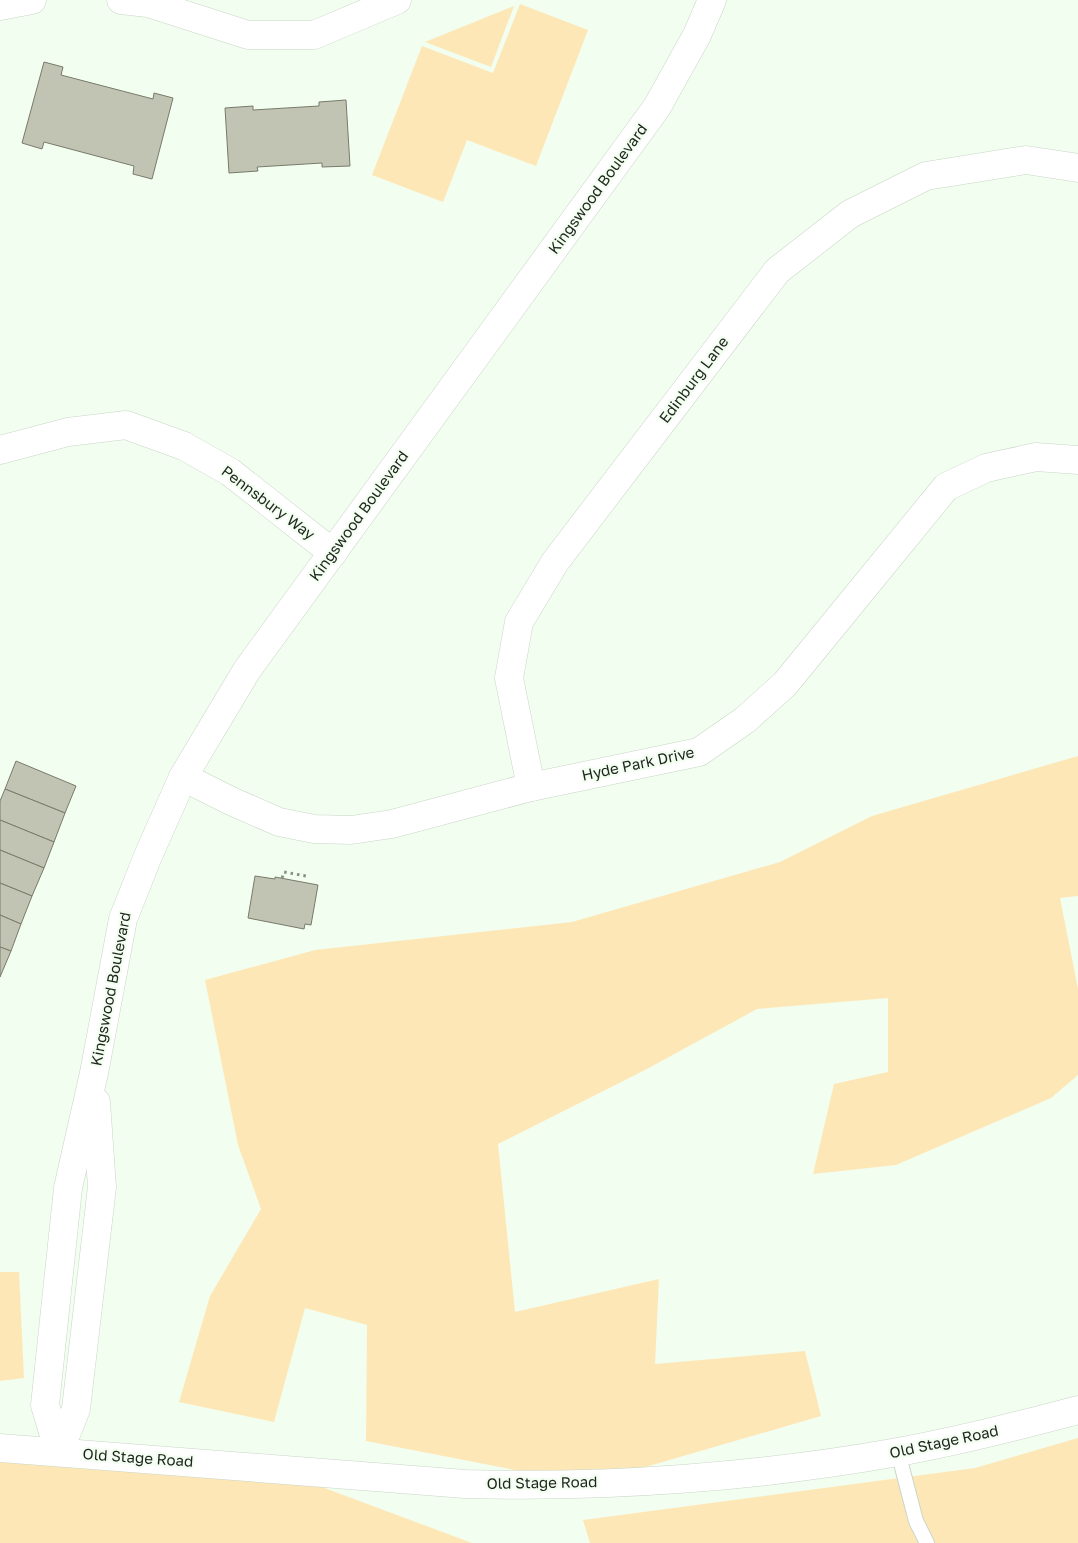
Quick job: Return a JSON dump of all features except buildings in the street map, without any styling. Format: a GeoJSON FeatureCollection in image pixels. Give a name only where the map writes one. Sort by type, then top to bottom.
{"type":"FeatureCollection","features":[{"type":"Feature","properties":{"kind":"street"},"geometry":{"type":"LineString","coordinates":[[0,6],[32,0]]}},
{"type":"Feature","properties":{"kind":"street"},"geometry":{"type":"LineString","coordinates":[[121,0],[148,4],[248,35],[314,36],[397,0]]}},
{"type":"Feature","properties":{"kind":"street","name":"Kingswood Boulevard"},"geometry":{"type":"LineString","coordinates":[[59,1452],[76,1409],[102,1187],[94,1074],[123,919],[183,777],[247,670],[657,107],[698,35],[712,0]]}},
{"type":"Feature","properties":{"kind":"street","name":"Edinburg Lane"},"geometry":{"type":"LineString","coordinates":[[531,787],[509,678],[518,622],[555,562],[777,272],[850,214],[926,176],[1026,160],[1078,168]]}},
{"type":"Feature","properties":{"kind":"street","name":"Pennsbury Way"},"geometry":{"type":"LineString","coordinates":[[0,450],[68,432],[126,425],[184,446],[230,472],[333,552]]}},
{"type":"Feature","properties":{"kind":"street","name":"Hyde Park Drive"},"geometry":{"type":"LineString","coordinates":[[183,777],[279,822],[314,829],[350,830],[392,824],[531,787],[699,752],[745,720],[785,684],[946,487],[986,468],[1036,457],[1078,460]]}},
{"type":"Feature","properties":{"kind":"street","name":"Old Stage Road"},"geometry":{"type":"LineString","coordinates":[[0,1448],[465,1484],[530,1486],[700,1478],[818,1464],[898,1452],[1003,1430],[1078,1410]]}},
{"type":"Feature","properties":{"kind":"lane"},"geometry":{"type":"LineString","coordinates":[[898,1452],[916,1521],[927,1543]]}},
{"type":"Feature","properties":{"kind":"path"},"geometry":{"type":"LineString","coordinates":[[282,878],[284,872],[306,876]]}},
{"type":"Feature","properties":{"kind":"shaded area"},"geometry":{"type":"Polygon","coordinates":[[[520,4],[588,30],[536,166],[467,140],[443,202],[372,175],[422,46],[493,73],[520,4]]]}},
{"type":"Feature","properties":{"kind":"shaded area"},"geometry":{"type":"Polygon","coordinates":[[[514,6],[491,67],[425,42],[514,6]]]}},
{"type":"Feature","properties":{"kind":"shaded area"},"geometry":{"type":"Polygon","coordinates":[[[1078,756],[1078,896],[1060,898],[1078,989],[1078,1075],[1051,1098],[896,1165],[813,1174],[834,1084],[888,1072],[888,998],[757,1009],[645,1070],[498,1144],[515,1312],[659,1279],[655,1364],[805,1351],[821,1416],[587,1484],[366,1441],[367,1325],[305,1308],[274,1422],[179,1402],[210,1296],[261,1209],[238,1145],[205,980],[315,950],[572,922],[780,862],[872,816],[1078,756]]]}},
{"type":"Feature","properties":{"kind":"shaded area"},"geometry":{"type":"Polygon","coordinates":[[[0,1272],[19,1272],[24,1378],[0,1381],[0,1272]]]}},
{"type":"Feature","properties":{"kind":"shaded area"},"geometry":{"type":"Polygon","coordinates":[[[1078,1438],[1078,1543],[590,1543],[583,1520],[975,1468],[1078,1438]]]}},
{"type":"Feature","properties":{"kind":"shaded area"},"geometry":{"type":"Polygon","coordinates":[[[0,1448],[271,1468],[472,1543],[0,1543],[0,1448]]]}}]}
